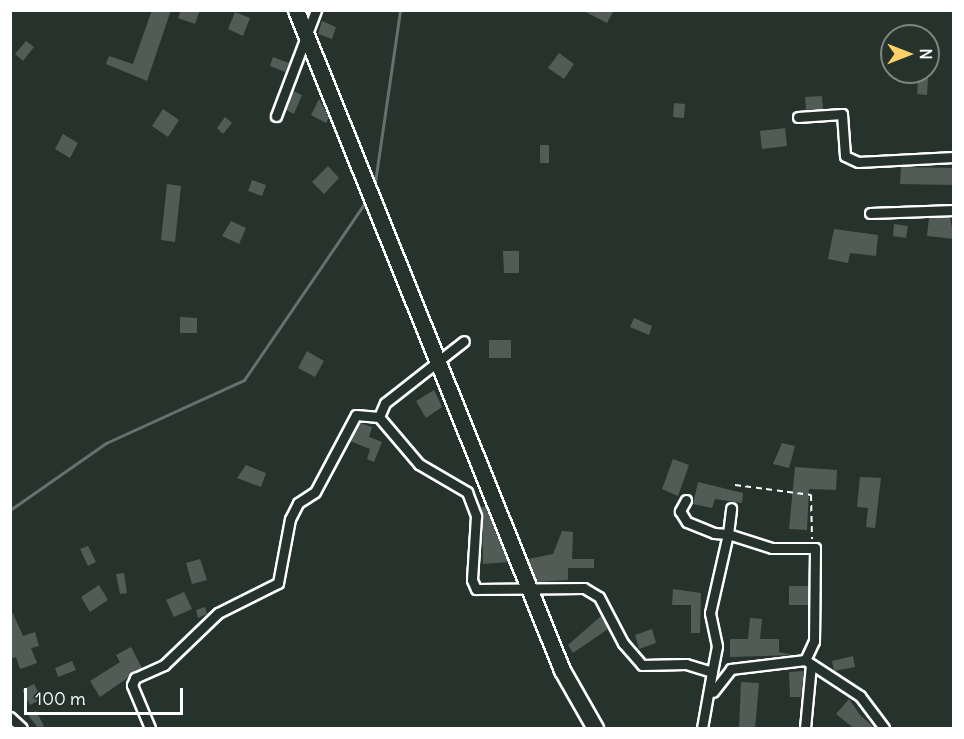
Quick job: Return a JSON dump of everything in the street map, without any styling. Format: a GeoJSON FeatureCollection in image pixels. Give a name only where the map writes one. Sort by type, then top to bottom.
{"type":"FeatureCollection","features":[{"type":"Feature","properties":{"kind":"highway"},"geometry":{"type":"LineString","coordinates":[[296,10],[562,670],[595,729]]}},
{"type":"Feature","properties":{"kind":"street"},"geometry":{"type":"LineString","coordinates":[[276,116],[316,10]]}},
{"type":"Feature","properties":{"kind":"street"},"geometry":{"type":"LineString","coordinates":[[798,117],[842,114],[845,156],[858,162],[954,157]]}},
{"type":"Feature","properties":{"kind":"street"},"geometry":{"type":"LineString","coordinates":[[870,213],[954,210]]}},
{"type":"Feature","properties":{"kind":"street"},"geometry":{"type":"LineString","coordinates":[[379,417],[385,403],[464,341]]}},
{"type":"Feature","properties":{"kind":"street"},"geometry":{"type":"LineString","coordinates":[[150,729],[132,685],[135,678],[164,665],[218,613],[251,601],[278,583],[290,519],[298,503],[315,492],[356,416],[379,417],[419,464],[467,492],[477,516],[472,580],[476,589],[584,588],[599,597],[623,643],[642,665],[686,664],[712,672]]}},
{"type":"Feature","properties":{"kind":"street"},"geometry":{"type":"LineString","coordinates":[[686,500],[680,511],[687,522],[771,548],[814,548],[814,641],[808,663],[806,729]]}},
{"type":"Feature","properties":{"kind":"street"},"geometry":{"type":"LineString","coordinates":[[702,729],[713,692],[712,672],[717,646],[710,613],[728,534],[730,508]]}},
{"type":"Feature","properties":{"kind":"street"},"geometry":{"type":"LineString","coordinates":[[713,692],[731,669],[808,663],[836,675],[860,696],[884,729]]}},
{"type":"Feature","properties":{"kind":"street"},"geometry":{"type":"LineString","coordinates":[[10,717],[22,729]]}},
{"type":"Feature","properties":{"kind":"path"},"geometry":{"type":"LineString","coordinates":[[735,485],[811,495],[814,548]]}},
{"type":"Feature","properties":{"kind":"building"},"geometry":{"type":"Polygon","coordinates":[[[152,10],[171,10],[147,81],[106,64],[109,56],[133,64],[152,10]]]}},
{"type":"Feature","properties":{"kind":"building"},"geometry":{"type":"Polygon","coordinates":[[[181,10],[200,10],[195,24],[178,18],[181,10]]]}},
{"type":"Feature","properties":{"kind":"building"},"geometry":{"type":"Polygon","coordinates":[[[582,10],[614,10],[607,23],[582,10]]]}},
{"type":"Feature","properties":{"kind":"building"},"geometry":{"type":"Polygon","coordinates":[[[235,12],[250,18],[243,36],[228,29],[235,12]]]}},
{"type":"Feature","properties":{"kind":"building"},"geometry":{"type":"Polygon","coordinates":[[[322,21],[336,27],[332,39],[318,34],[322,21]]]}},
{"type":"Feature","properties":{"kind":"building"},"geometry":{"type":"Polygon","coordinates":[[[26,41],[34,47],[23,61],[15,54],[26,41]]]}},
{"type":"Feature","properties":{"kind":"building"},"geometry":{"type":"Polygon","coordinates":[[[559,53],[574,64],[564,79],[548,68],[559,53]]]}},
{"type":"Feature","properties":{"kind":"building"},"geometry":{"type":"Polygon","coordinates":[[[273,57],[289,63],[285,72],[270,66],[273,57]]]}},
{"type":"Feature","properties":{"kind":"building"},"geometry":{"type":"Polygon","coordinates":[[[918,84],[928,84],[927,95],[917,94],[918,84]]]}},
{"type":"Feature","properties":{"kind":"building"},"geometry":{"type":"Polygon","coordinates":[[[293,91],[302,95],[294,114],[286,110],[293,91]]]}},
{"type":"Feature","properties":{"kind":"building"},"geometry":{"type":"Polygon","coordinates":[[[822,96],[823,109],[806,110],[805,97],[822,96]]]}},
{"type":"Feature","properties":{"kind":"building"},"geometry":{"type":"Polygon","coordinates":[[[319,99],[329,117],[326,123],[311,115],[319,99]]]}},
{"type":"Feature","properties":{"kind":"building"},"geometry":{"type":"Polygon","coordinates":[[[674,103],[685,104],[684,118],[673,117],[674,103]]]}},
{"type":"Feature","properties":{"kind":"building"},"geometry":{"type":"Polygon","coordinates":[[[163,109],[179,120],[168,137],[152,126],[163,109]]]}},
{"type":"Feature","properties":{"kind":"building"},"geometry":{"type":"Polygon","coordinates":[[[225,117],[232,123],[223,134],[217,128],[225,117]]]}},
{"type":"Feature","properties":{"kind":"building"},"geometry":{"type":"Polygon","coordinates":[[[785,128],[787,146],[762,149],[760,131],[785,128]]]}},
{"type":"Feature","properties":{"kind":"building"},"geometry":{"type":"Polygon","coordinates":[[[63,134],[78,143],[70,158],[55,149],[63,134]]]}},
{"type":"Feature","properties":{"kind":"building"},"geometry":{"type":"Polygon","coordinates":[[[540,145],[549,145],[549,163],[540,163],[540,145]]]}},
{"type":"Feature","properties":{"kind":"building"},"geometry":{"type":"Polygon","coordinates":[[[328,166],[339,178],[324,194],[312,182],[328,166]]]}},
{"type":"Feature","properties":{"kind":"building"},"geometry":{"type":"Polygon","coordinates":[[[901,167],[954,168],[954,185],[900,184],[901,167]]]}},
{"type":"Feature","properties":{"kind":"building"},"geometry":{"type":"Polygon","coordinates":[[[252,180],[266,185],[262,196],[248,191],[252,180]]]}},
{"type":"Feature","properties":{"kind":"building"},"geometry":{"type":"Polygon","coordinates":[[[167,184],[181,186],[175,242],[161,240],[167,184]]]}},
{"type":"Feature","properties":{"kind":"building"},"geometry":{"type":"Polygon","coordinates":[[[950,217],[954,239],[927,236],[929,218],[950,217]]]}},
{"type":"Feature","properties":{"kind":"building"},"geometry":{"type":"Polygon","coordinates":[[[231,221],[246,228],[239,244],[222,236],[231,221]]]}},
{"type":"Feature","properties":{"kind":"building"},"geometry":{"type":"Polygon","coordinates":[[[894,224],[908,226],[906,238],[893,236],[894,224]]]}},
{"type":"Feature","properties":{"kind":"building"},"geometry":{"type":"Polygon","coordinates":[[[834,229],[878,235],[876,256],[850,253],[848,263],[828,259],[834,229]]]}},
{"type":"Feature","properties":{"kind":"building"},"geometry":{"type":"Polygon","coordinates":[[[503,251],[519,251],[519,273],[504,273],[503,251]]]}},
{"type":"Feature","properties":{"kind":"building"},"geometry":{"type":"Polygon","coordinates":[[[180,317],[197,318],[197,333],[180,333],[180,317]]]}},
{"type":"Feature","properties":{"kind":"building"},"geometry":{"type":"Polygon","coordinates":[[[634,318],[652,326],[649,335],[630,327],[634,318]]]}},
{"type":"Feature","properties":{"kind":"building"},"geometry":{"type":"Polygon","coordinates":[[[489,340],[511,340],[511,358],[489,358],[489,340]]]}},
{"type":"Feature","properties":{"kind":"building"},"geometry":{"type":"Polygon","coordinates":[[[307,351],[324,361],[315,377],[298,368],[307,351]]]}},
{"type":"Feature","properties":{"kind":"building"},"geometry":{"type":"Polygon","coordinates":[[[434,390],[442,407],[426,418],[416,401],[434,390]]]}},
{"type":"Feature","properties":{"kind":"building"},"geometry":{"type":"Polygon","coordinates":[[[360,423],[372,427],[369,437],[382,442],[374,462],[367,459],[370,449],[350,441],[360,423]]]}},
{"type":"Feature","properties":{"kind":"building"},"geometry":{"type":"Polygon","coordinates":[[[782,443],[795,446],[789,468],[773,464],[782,443]]]}},
{"type":"Feature","properties":{"kind":"building"},"geometry":{"type":"Polygon","coordinates":[[[673,459],[689,465],[678,496],[662,489],[673,459]]]}},
{"type":"Feature","properties":{"kind":"building"},"geometry":{"type":"Polygon","coordinates":[[[246,465],[266,473],[261,487],[237,478],[246,465]]]}},
{"type":"Feature","properties":{"kind":"building"},"geometry":{"type":"Polygon","coordinates":[[[795,467],[837,470],[836,490],[809,489],[807,530],[789,529],[795,467]]]}},
{"type":"Feature","properties":{"kind":"building"},"geometry":{"type":"Polygon","coordinates":[[[860,477],[881,478],[875,528],[866,527],[868,508],[857,507],[860,477]]]}},
{"type":"Feature","properties":{"kind":"building"},"geometry":{"type":"Polygon","coordinates":[[[698,482],[743,493],[742,503],[715,499],[712,508],[693,504],[698,482]]]}},
{"type":"Feature","properties":{"kind":"building"},"geometry":{"type":"Polygon","coordinates":[[[482,507],[486,507],[508,562],[483,564],[482,507]]]}},
{"type":"Feature","properties":{"kind":"building"},"geometry":{"type":"Polygon","coordinates":[[[562,531],[573,532],[572,559],[594,559],[594,568],[568,568],[568,580],[537,582],[528,559],[553,554],[562,531]]]}},
{"type":"Feature","properties":{"kind":"building"},"geometry":{"type":"Polygon","coordinates":[[[88,546],[96,562],[88,566],[80,549],[88,546]]]}},
{"type":"Feature","properties":{"kind":"building"},"geometry":{"type":"Polygon","coordinates":[[[200,559],[207,580],[192,584],[186,563],[200,559]]]}},
{"type":"Feature","properties":{"kind":"building"},"geometry":{"type":"Polygon","coordinates":[[[124,573],[127,593],[120,594],[116,574],[124,573]]]}},
{"type":"Feature","properties":{"kind":"building"},"geometry":{"type":"Polygon","coordinates":[[[99,585],[108,600],[90,612],[81,597],[99,585]]]}},
{"type":"Feature","properties":{"kind":"building"},"geometry":{"type":"Polygon","coordinates":[[[789,586],[808,586],[808,605],[789,605],[789,586]]]}},
{"type":"Feature","properties":{"kind":"building"},"geometry":{"type":"Polygon","coordinates":[[[673,589],[701,593],[700,633],[691,633],[691,605],[672,605],[673,589]]]}},
{"type":"Feature","properties":{"kind":"building"},"geometry":{"type":"Polygon","coordinates":[[[184,592],[192,609],[174,617],[166,600],[184,592]]]}},
{"type":"Feature","properties":{"kind":"building"},"geometry":{"type":"Polygon","coordinates":[[[10,607],[23,636],[35,632],[39,646],[31,648],[37,663],[20,669],[16,657],[10,659],[10,607]]]}},
{"type":"Feature","properties":{"kind":"building"},"geometry":{"type":"Polygon","coordinates":[[[205,607],[207,614],[198,618],[196,610],[205,607]]]}},
{"type":"Feature","properties":{"kind":"building"},"geometry":{"type":"Polygon","coordinates":[[[601,616],[608,629],[573,653],[568,645],[601,616]]]}},
{"type":"Feature","properties":{"kind":"building"},"geometry":{"type":"Polygon","coordinates":[[[750,618],[762,619],[760,639],[779,639],[779,652],[793,655],[730,657],[730,639],[748,639],[750,618]]]}},
{"type":"Feature","properties":{"kind":"building"},"geometry":{"type":"Polygon","coordinates":[[[652,629],[656,643],[639,649],[635,635],[652,629]]]}},
{"type":"Feature","properties":{"kind":"building"},"geometry":{"type":"Polygon","coordinates":[[[131,647],[142,668],[100,697],[90,681],[120,662],[116,655],[131,647]]]}},
{"type":"Feature","properties":{"kind":"building"},"geometry":{"type":"Polygon","coordinates":[[[853,656],[855,667],[834,671],[832,661],[853,656]]]}},
{"type":"Feature","properties":{"kind":"building"},"geometry":{"type":"Polygon","coordinates":[[[72,661],[76,670],[58,677],[55,668],[72,661]]]}},
{"type":"Feature","properties":{"kind":"building"},"geometry":{"type":"Polygon","coordinates":[[[804,671],[801,697],[790,697],[789,672],[804,671]]]}},
{"type":"Feature","properties":{"kind":"building"},"geometry":{"type":"Polygon","coordinates":[[[741,682],[759,683],[755,729],[739,729],[741,682]]]}},
{"type":"Feature","properties":{"kind":"building"},"geometry":{"type":"Polygon","coordinates":[[[34,684],[42,699],[30,705],[22,690],[34,684]]]}},
{"type":"Feature","properties":{"kind":"building"},"geometry":{"type":"Polygon","coordinates":[[[849,699],[860,715],[876,729],[855,729],[836,714],[849,699]]]}},
{"type":"Feature","properties":{"kind":"building"},"geometry":{"type":"Polygon","coordinates":[[[36,711],[44,726],[39,729],[28,715],[36,711]]]}},
{"type":"Feature","properties":{"kind":"waterway"},"geometry":{"type":"LineString","coordinates":[[374,189],[400,10]]}},
{"type":"Feature","properties":{"kind":"waterway"},"geometry":{"type":"LineString","coordinates":[[10,510],[106,443],[244,380],[367,200]]}}]}
